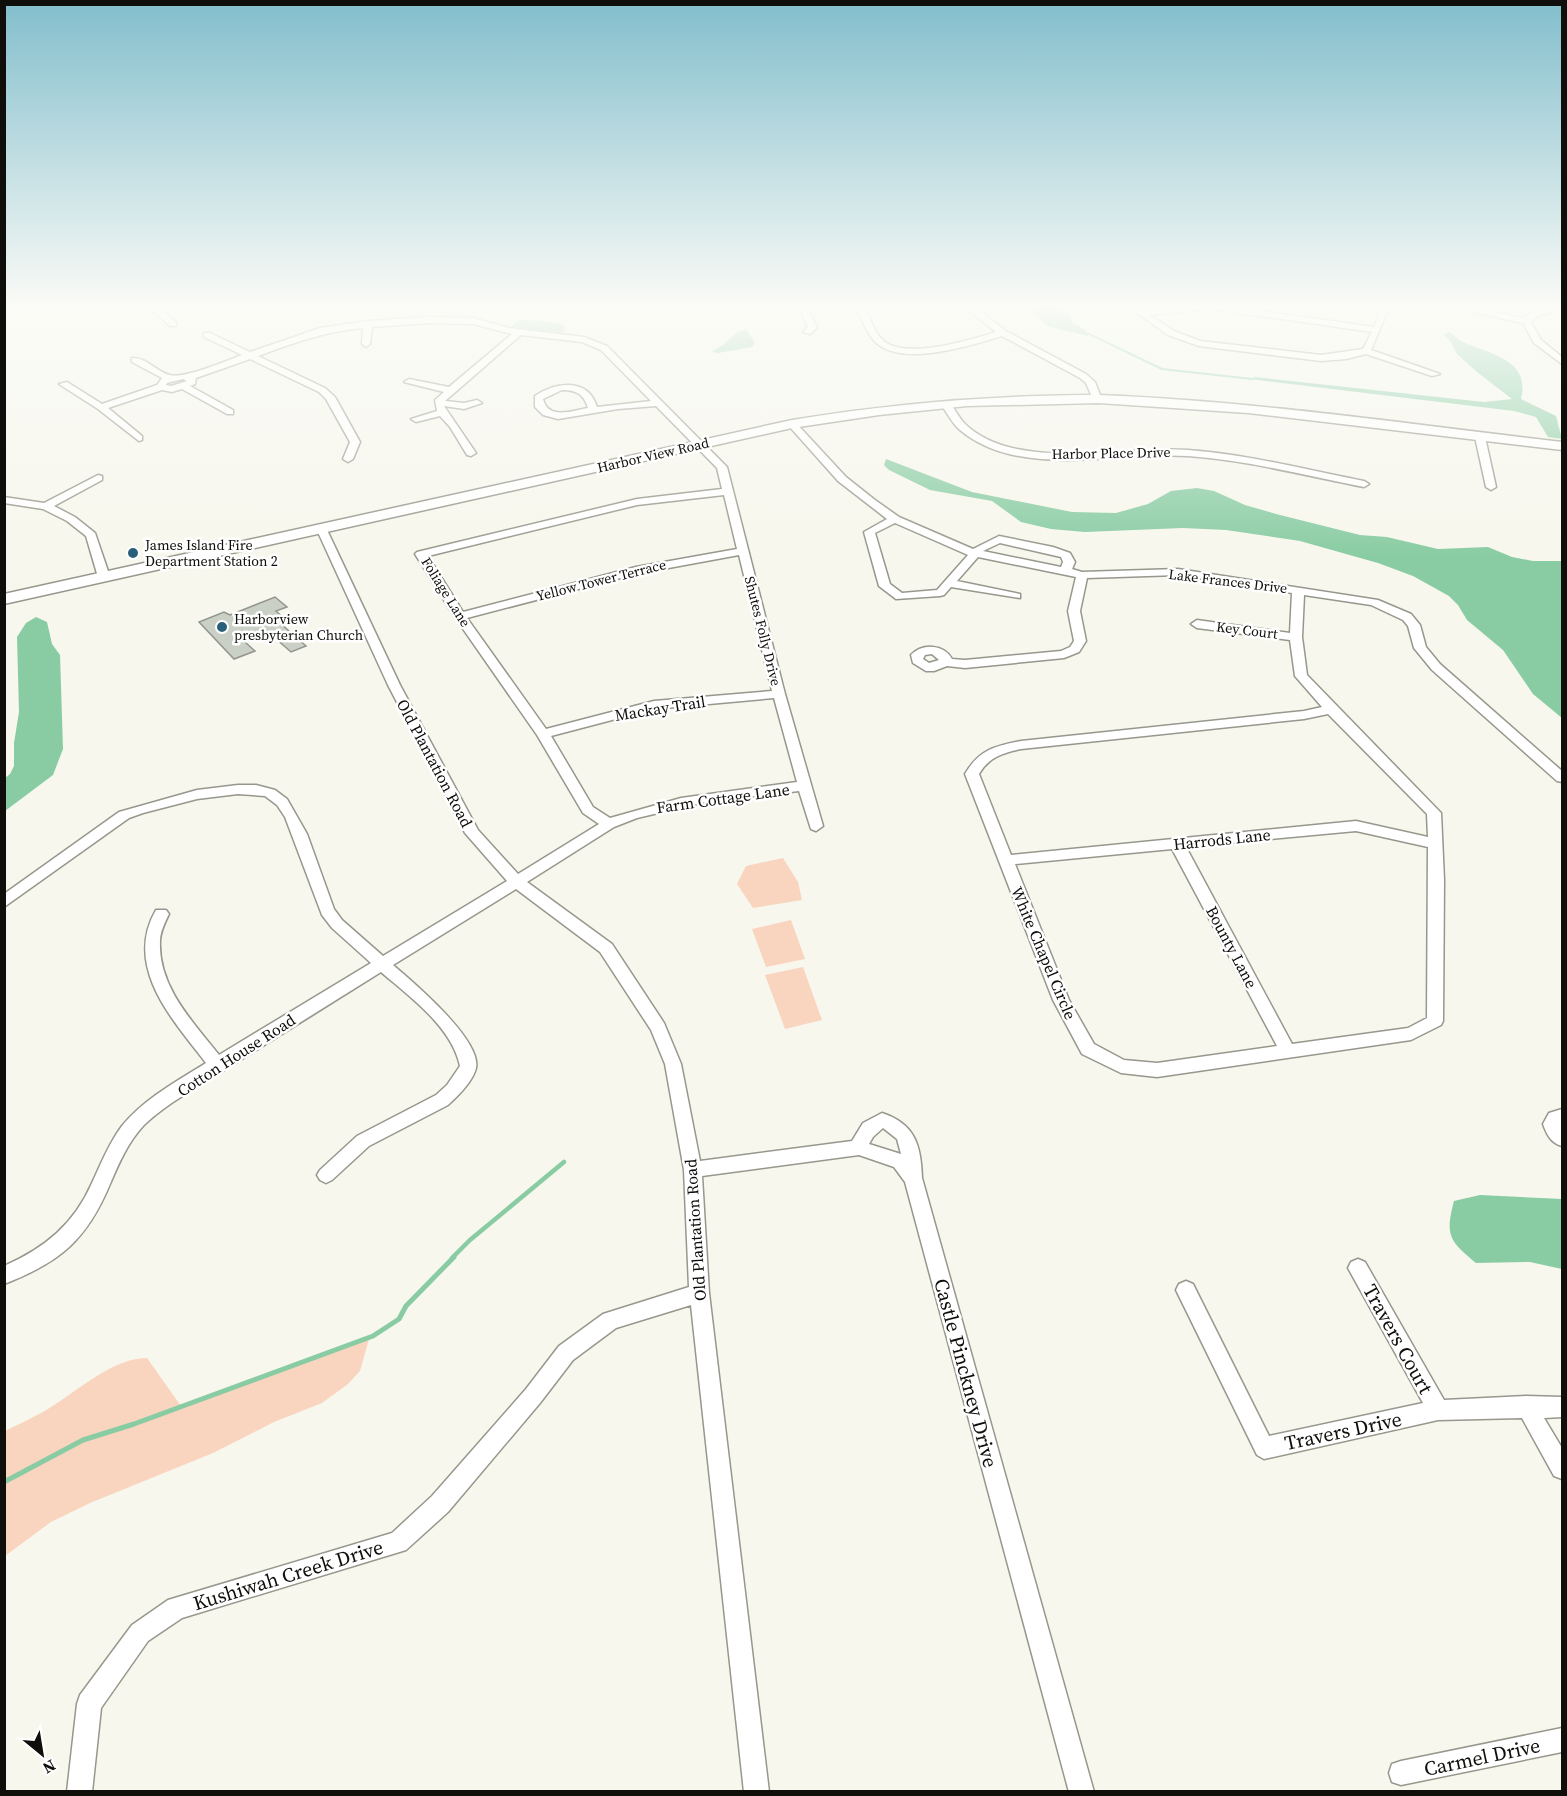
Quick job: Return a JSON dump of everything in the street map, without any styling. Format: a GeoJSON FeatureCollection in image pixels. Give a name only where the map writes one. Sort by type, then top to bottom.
{"type":"FeatureCollection","features":[{"type":"Feature","properties":{"kind":"main road","name":"Harbor View Road"},"geometry":{"type":"LineString","coordinates":[[4,599],[792,424],[862,411],[992,400],[1097,400],[1232,408],[1563,446]]}},
{"type":"Feature","properties":{"kind":"street"},"geometry":{"type":"LineString","coordinates":[[71,389],[101,408],[139,438]]}},
{"type":"Feature","properties":{"kind":"street"},"geometry":{"type":"LineString","coordinates":[[101,408],[156,389]]}},
{"type":"Feature","properties":{"kind":"street"},"geometry":{"type":"LineString","coordinates":[[197,389],[230,412]]}},
{"type":"Feature","properties":{"kind":"street"},"geometry":{"type":"LineString","coordinates":[[317,389],[330,397],[355,442],[348,459]]}},
{"type":"Feature","properties":{"kind":"street"},"geometry":{"type":"LineString","coordinates":[[444,389],[450,390],[440,403],[442,413],[454,425],[471,453]]}},
{"type":"Feature","properties":{"kind":"street"},"geometry":{"type":"LineString","coordinates":[[552,389],[538,398],[540,407],[550,415],[567,416],[592,405],[649,393]]}},
{"type":"Feature","properties":{"kind":"street"},"geometry":{"type":"LineString","coordinates":[[574,389],[584,393],[592,405]]}},
{"type":"Feature","properties":{"kind":"street","name":"Shutes Folly Drive"},"geometry":{"type":"LineString","coordinates":[[645,389],[722,467],[779,694],[816,826]]}},
{"type":"Feature","properties":{"kind":"street"},"geometry":{"type":"LineString","coordinates":[[1093,389],[1097,400]]}},
{"type":"Feature","properties":{"kind":"street"},"geometry":{"type":"LineString","coordinates":[[440,403],[464,406],[477,403]]}},
{"type":"Feature","properties":{"kind":"street"},"geometry":{"type":"LineString","coordinates":[[592,405],[658,403]]}},
{"type":"Feature","properties":{"kind":"street","name":"Harbor Place Drive"},"geometry":{"type":"LineString","coordinates":[[946,404],[963,427],[980,440],[1008,450],[1088,456],[1155,451],[1191,453],[1364,484]]}},
{"type":"Feature","properties":{"kind":"street"},"geometry":{"type":"LineString","coordinates":[[416,419],[442,413]]}},
{"type":"Feature","properties":{"kind":"street","name":"Lake Frances Drive"},"geometry":{"type":"LineString","coordinates":[[792,424],[842,479],[895,519],[974,553],[1082,575],[1178,572],[1374,602],[1407,617],[1414,625],[1420,648],[1436,668],[1563,777]]}},
{"type":"Feature","properties":{"kind":"street"},"geometry":{"type":"LineString","coordinates":[[1480,437],[1491,487]]}},
{"type":"Feature","properties":{"kind":"street"},"geometry":{"type":"LineString","coordinates":[[46,507],[98,478]]}},
{"type":"Feature","properties":{"kind":"street","name":"Foliage Lane"},"geometry":{"type":"LineString","coordinates":[[609,824],[588,810],[543,734],[460,616],[421,554],[638,502],[727,492]]}},
{"type":"Feature","properties":{"kind":"street"},"geometry":{"type":"LineString","coordinates":[[4,500],[46,507],[71,519],[91,535],[104,577]]}},
{"type":"Feature","properties":{"kind":"street"},"geometry":{"type":"LineString","coordinates":[[895,519],[868,532],[885,586],[900,597],[939,593],[974,553],[987,543],[999,539],[1066,555],[1069,562],[1065,572]]}},
{"type":"Feature","properties":{"kind":"street","name":"Old Plantation Road"},"geometry":{"type":"LineString","coordinates":[[322,530],[394,685],[472,833],[517,882],[606,948],[658,1028],[673,1064],[693,1170],[699,1293],[757,1791]]}},
{"type":"Feature","properties":{"kind":"street","name":"Yellow Tower Terrace"},"geometry":{"type":"LineString","coordinates":[[460,616],[641,568],[685,558],[743,551]]}},
{"type":"Feature","properties":{"kind":"street"},"geometry":{"type":"LineString","coordinates":[[945,662],[965,664],[1064,654],[1075,649],[1080,641],[1074,611],[1082,575]]}},
{"type":"Feature","properties":{"kind":"street"},"geometry":{"type":"LineString","coordinates":[[948,583],[1016,596]]}},
{"type":"Feature","properties":{"kind":"street","name":"White Chapel Circle"},"geometry":{"type":"LineString","coordinates":[[1298,590],[1296,637],[1301,675],[1331,710],[1434,813],[1436,844],[1435,1021],[1411,1034],[1156,1070],[1121,1066],[1088,1049],[1060,1000],[972,774],[979,760],[994,751],[1021,746],[1304,715],[1331,710]]}},
{"type":"Feature","properties":{"kind":"street","name":"Key Court"},"geometry":{"type":"LineString","coordinates":[[1197,624],[1296,637]]}},
{"type":"Feature","properties":{"kind":"street","name":"Mackay Trail"},"geometry":{"type":"LineString","coordinates":[[543,734],[654,705],[779,694]]}},
{"type":"Feature","properties":{"kind":"street","name":"Farm Cottage Lane"},"geometry":{"type":"LineString","coordinates":[[517,882],[609,824],[638,811],[681,801],[804,786]]}},
{"type":"Feature","properties":{"kind":"street"},"geometry":{"type":"LineString","coordinates":[[4,902],[124,815],[143,807],[232,788],[270,793],[283,800],[292,815],[325,903],[336,923],[383,963],[454,1033],[465,1050],[468,1066],[458,1084],[445,1097],[428,1109],[363,1141],[326,1175]]}},
{"type":"Feature","properties":{"kind":"street","name":"Harrods Lane"},"geometry":{"type":"LineString","coordinates":[[1006,860],[1356,826],[1436,844]]}},
{"type":"Feature","properties":{"kind":"street","name":"Bounty Lane"},"geometry":{"type":"LineString","coordinates":[[1176,843],[1288,1052]]}},
{"type":"Feature","properties":{"kind":"street","name":"Cotton House Road"},"geometry":{"type":"LineString","coordinates":[[4,1275],[28,1265],[52,1250],[70,1234],[86,1215],[117,1145],[131,1127],[150,1111],[383,963],[517,882]]}},
{"type":"Feature","properties":{"kind":"street"},"geometry":{"type":"LineString","coordinates":[[161,914],[152,939],[156,974],[162,992],[218,1066]]}},
{"type":"Feature","properties":{"kind":"street"},"geometry":{"type":"LineString","coordinates":[[1563,1116],[1555,1118],[1552,1124],[1555,1132],[1563,1139]]}},
{"type":"Feature","properties":{"kind":"street"},"geometry":{"type":"LineString","coordinates":[[859,1148],[863,1135],[873,1125],[882,1120],[891,1122],[899,1127],[907,1138],[913,1179]]}},
{"type":"Feature","properties":{"kind":"street","name":"Castle Pinckney Drive"},"geometry":{"type":"LineString","coordinates":[[693,1170],[859,1148],[900,1161],[913,1179],[1082,1791]]}},
{"type":"Feature","properties":{"kind":"street","name":"Travers Court"},"geometry":{"type":"LineString","coordinates":[[1358,1268],[1438,1410]]}},
{"type":"Feature","properties":{"kind":"street","name":"Travers Drive"},"geometry":{"type":"LineString","coordinates":[[1186,1290],[1264,1448],[1438,1410],[1526,1406],[1563,1407]]}},
{"type":"Feature","properties":{"kind":"street","name":"Kushiwah Creek Drive"},"geometry":{"type":"LineString","coordinates":[[79,1791],[89,1704],[140,1633],[176,1608],[398,1542],[440,1504],[533,1396],[566,1353],[610,1321],[699,1293]]}},
{"type":"Feature","properties":{"kind":"street"},"geometry":{"type":"LineString","coordinates":[[1526,1406],[1563,1468]]}},
{"type":"Feature","properties":{"kind":"street","name":"Carmel Drive"},"geometry":{"type":"LineString","coordinates":[[1401,1773],[1563,1740]]}},
{"type":"Feature","properties":{"kind":"shaded area"},"geometry":{"type":"Polygon","coordinates":[[[1331,389],[1363,389],[1484,402],[1512,399],[1499,389],[1522,389],[1521,399],[1556,416],[1562,439],[1548,437],[1536,417],[1514,411],[1331,389]]]}},
{"type":"Feature","properties":{"kind":"shaded area"},"geometry":{"type":"Polygon","coordinates":[[[886,459],[972,492],[1072,512],[1116,513],[1148,504],[1171,491],[1197,488],[1214,491],[1245,505],[1360,535],[1387,537],[1438,549],[1488,547],[1512,557],[1533,561],[1562,561],[1562,718],[1533,694],[1503,650],[1467,620],[1449,596],[1413,576],[1378,563],[1300,541],[1226,530],[1183,528],[1085,532],[1051,529],[1021,522],[992,501],[930,490],[889,470],[884,465],[886,459]]]}},
{"type":"Feature","properties":{"kind":"shaded area"},"geometry":{"type":"Polygon","coordinates":[[[36,617],[47,622],[52,644],[60,655],[63,749],[53,775],[5,811],[5,778],[14,766],[14,743],[19,712],[17,637],[26,623],[36,617]]]}},
{"type":"Feature","properties":{"kind":"shaded area"},"geometry":{"type":"Polygon","coordinates":[[[783,858],[798,882],[802,900],[753,908],[737,884],[746,866],[783,858]]]}},
{"type":"Feature","properties":{"kind":"shaded area"},"geometry":{"type":"Polygon","coordinates":[[[791,920],[805,959],[766,967],[752,929],[791,920]]]}},
{"type":"Feature","properties":{"kind":"shaded area"},"geometry":{"type":"Polygon","coordinates":[[[803,967],[822,1020],[785,1029],[765,975],[803,967]]]}},
{"type":"Feature","properties":{"kind":"shaded area"},"geometry":{"type":"Polygon","coordinates":[[[1480,1195],[1562,1199],[1562,1269],[1530,1262],[1476,1263],[1460,1249],[1450,1230],[1454,1201],[1480,1195]]]}},
{"type":"Feature","properties":{"kind":"shaded area"},"geometry":{"type":"Polygon","coordinates":[[[369,1339],[360,1371],[348,1384],[322,1403],[274,1422],[213,1453],[90,1503],[51,1522],[5,1556],[5,1431],[55,1405],[106,1371],[133,1360],[147,1358],[181,1406],[369,1339]]]}},
{"type":"Feature","properties":{"kind":"building","name":"Harborview presbyterian Church"},"geometry":{"type":"Polygon","coordinates":[[[275,597],[287,607],[276,611],[286,620],[280,623],[306,646],[291,652],[268,632],[245,642],[255,651],[234,659],[199,622],[224,612],[230,615],[275,597]]]}},
{"type":"Feature","properties":{"kind":"waterway"},"geometry":{"type":"LineString","coordinates":[[452,1258],[470,1240],[564,1162]]}},
{"type":"Feature","properties":{"kind":"waterway"},"geometry":{"type":"LineString","coordinates":[[4,1482],[83,1440],[134,1424],[373,1336],[399,1319],[406,1306],[454,1257]]}},
{"type":"Feature","properties":{"kind":"place","name":"James Island Fire Department Station 2"},"geometry":{"type":"Point","coordinates":[133,553]}},
{"type":"Feature","properties":{"kind":"place","name":"Harborview presbyterian Church"},"geometry":{"type":"Point","coordinates":[222,627]}}]}
